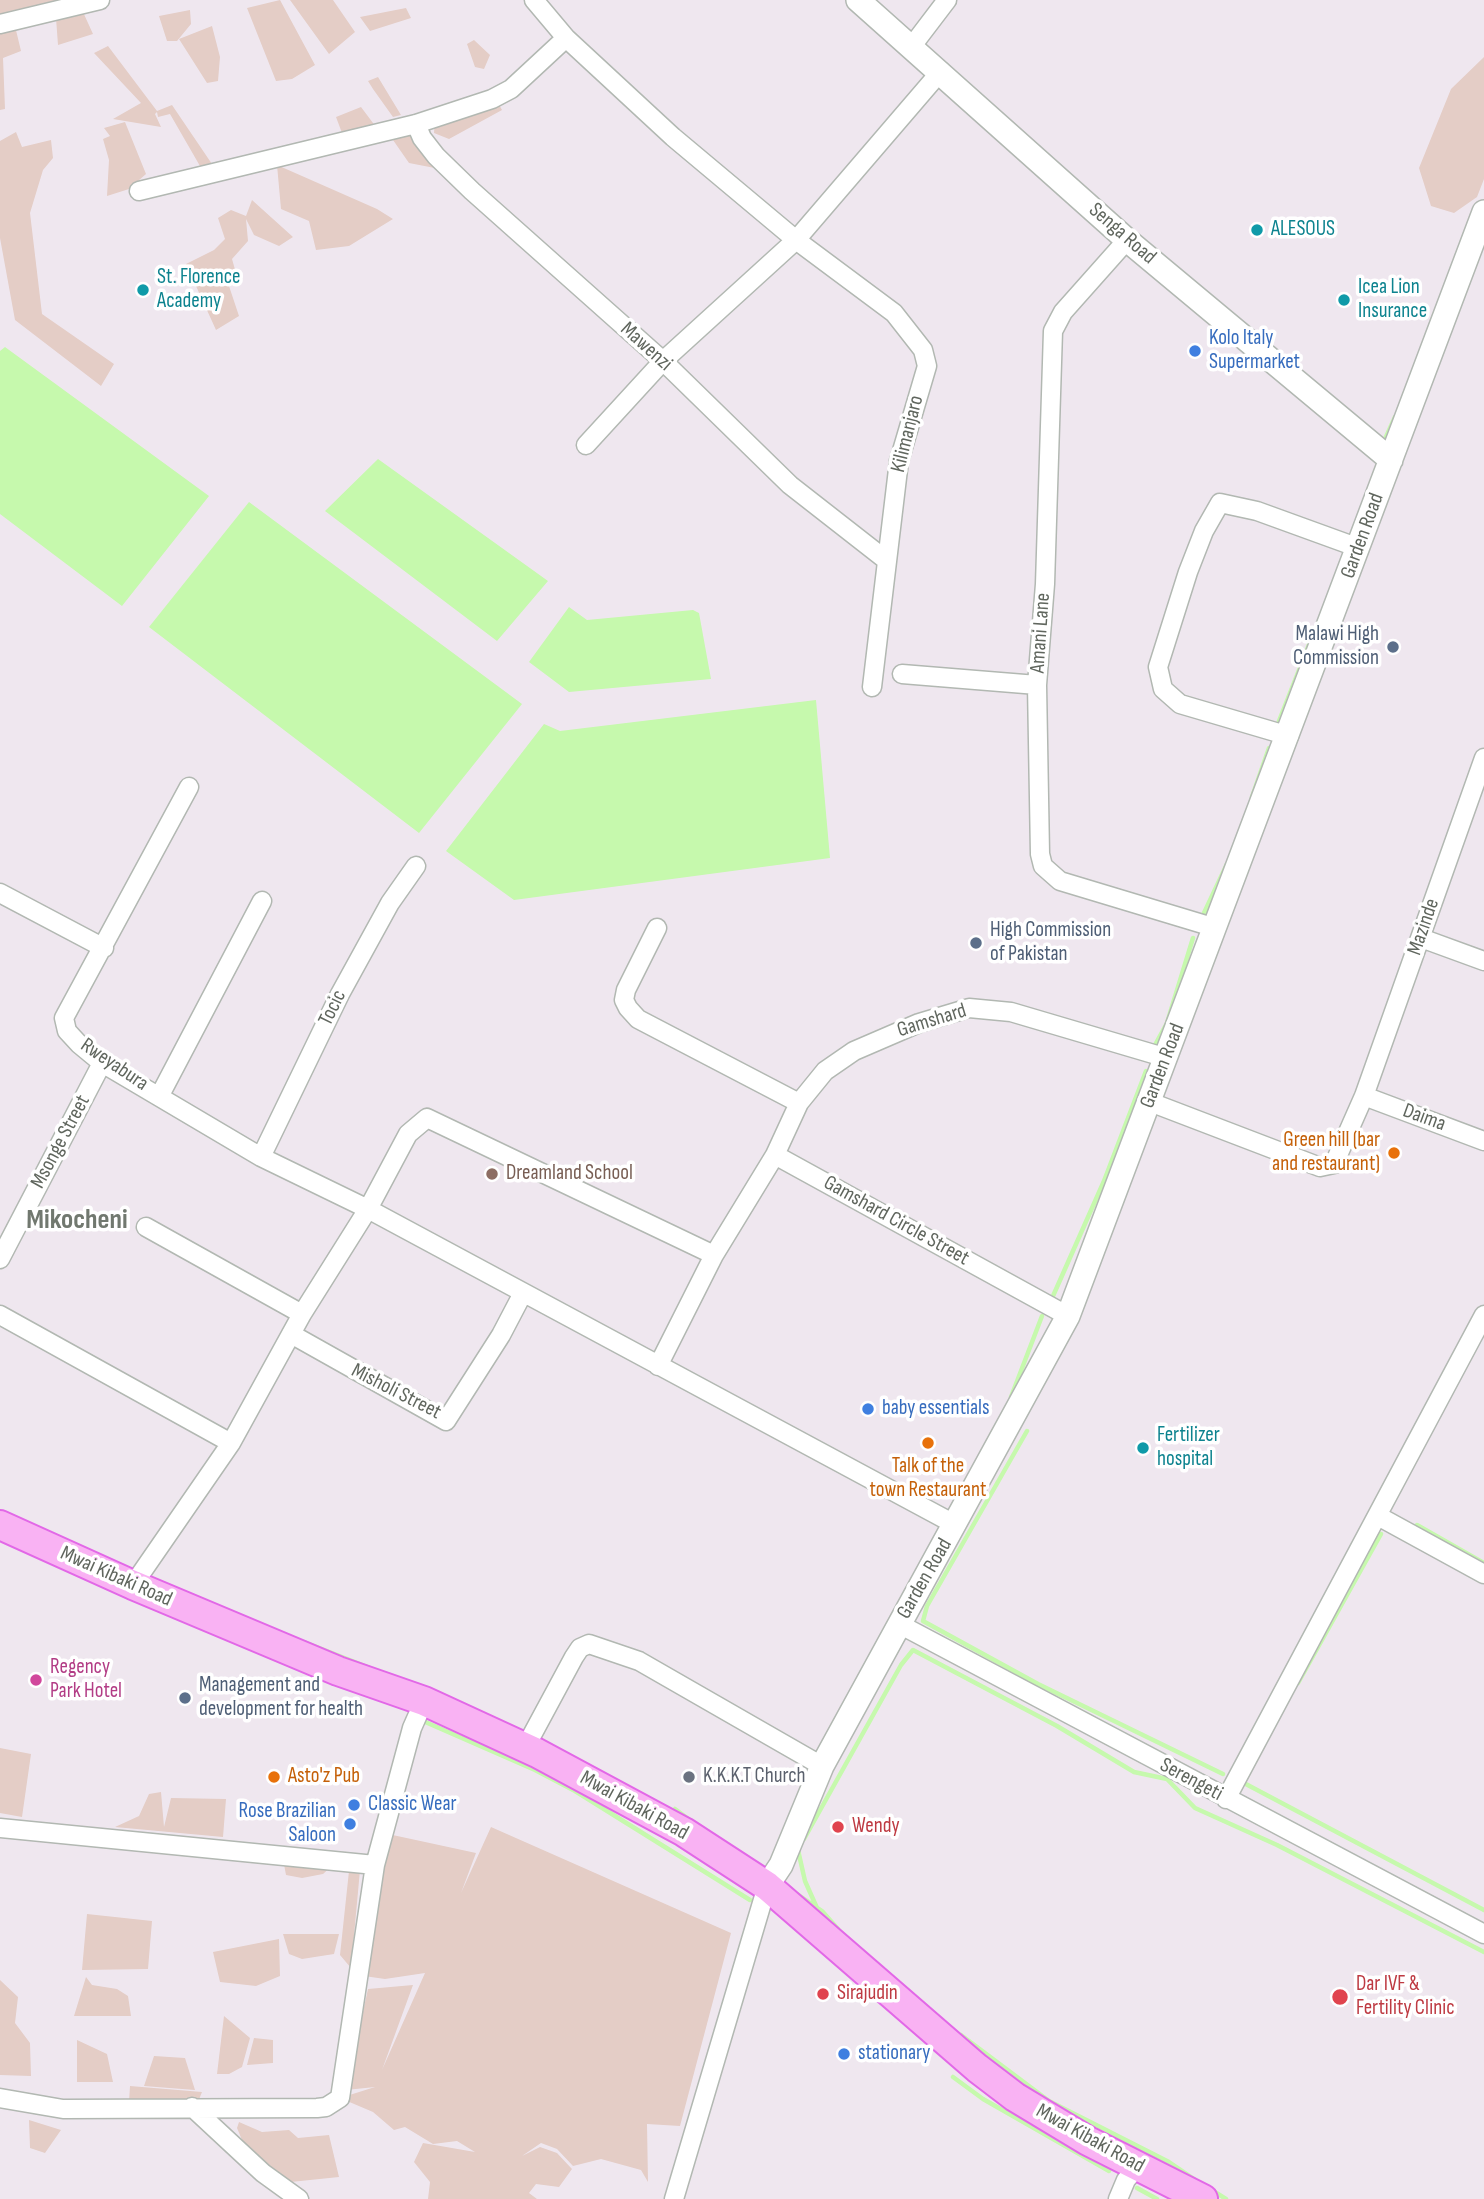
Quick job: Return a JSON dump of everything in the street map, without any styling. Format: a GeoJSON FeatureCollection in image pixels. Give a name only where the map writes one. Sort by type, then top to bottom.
{"type":"FeatureCollection","features":[{"type":"Feature","properties":{"kind":"main road","name":"Mwai Kibaki Road"},"geometry":{"type":"LineString","coordinates":[[0,1525],[133,1586],[338,1671],[424,1701],[525,1748],[684,1832],[767,1886],[1006,2090],[1088,2141],[1203,2199]]}},
{"type":"Feature","properties":{"kind":"street"},"geometry":{"type":"LineString","coordinates":[[0,24],[100,0]]}},
{"type":"Feature","properties":{"kind":"street","name":"Kilimanjaro"},"geometry":{"type":"LineString","coordinates":[[534,0],[566,38],[673,137],[796,240],[894,313],[923,350],[926,366],[899,461],[872,687]]}},
{"type":"Feature","properties":{"kind":"street","name":"Senga Road"},"geometry":{"type":"LineString","coordinates":[[858,0],[941,71],[1127,240],[1391,460]]}},
{"type":"Feature","properties":{"kind":"street"},"geometry":{"type":"LineString","coordinates":[[912,46],[947,0]]}},
{"type":"Feature","properties":{"kind":"street"},"geometry":{"type":"LineString","coordinates":[[139,191],[416,124],[492,99],[511,89],[566,38]]}},
{"type":"Feature","properties":{"kind":"street"},"geometry":{"type":"LineString","coordinates":[[586,445],[663,361],[796,240],[941,71]]}},
{"type":"Feature","properties":{"kind":"street","name":"Mawenzi"},"geometry":{"type":"LineString","coordinates":[[416,124],[422,138],[450,171],[663,361],[790,485],[886,560]]}},
{"type":"Feature","properties":{"kind":"street","name":"Garden Road"},"geometry":{"type":"LineString","coordinates":[[767,1886],[780,1865],[822,1766],[1068,1316],[1391,460],[1480,239],[1484,212]]}},
{"type":"Feature","properties":{"kind":"street","name":"Amani Lane"},"geometry":{"type":"LineString","coordinates":[[1127,240],[1063,312],[1053,331],[1045,584],[1037,685],[1038,836],[1043,866],[1060,881],[1216,928]]}},
{"type":"Feature","properties":{"kind":"street"},"geometry":{"type":"LineString","coordinates":[[1289,736],[1180,704],[1163,689],[1158,667],[1188,572],[1204,531],[1220,503],[1257,511],[1359,548]]}},
{"type":"Feature","properties":{"kind":"street"},"geometry":{"type":"LineString","coordinates":[[902,674],[1037,685]]}},
{"type":"Feature","properties":{"kind":"street","name":"Mazinde"},"geometry":{"type":"LineString","coordinates":[[1150,1102],[1325,1167],[1337,1160],[1364,1096],[1481,778],[1484,758]]}},
{"type":"Feature","properties":{"kind":"street","name":"Rweyabura"},"geometry":{"type":"LineString","coordinates":[[189,787],[64,1018],[66,1031],[102,1063],[261,1157],[368,1209],[956,1525]]}},
{"type":"Feature","properties":{"kind":"street","name":"Tocic"},"geometry":{"type":"LineString","coordinates":[[261,1157],[340,994],[390,903],[416,866]]}},
{"type":"Feature","properties":{"kind":"street"},"geometry":{"type":"LineString","coordinates":[[0,893],[104,948]]}},
{"type":"Feature","properties":{"kind":"street"},"geometry":{"type":"LineString","coordinates":[[160,1095],[262,901]]}},
{"type":"Feature","properties":{"kind":"street"},"geometry":{"type":"LineString","coordinates":[[657,928],[626,990],[624,1000],[628,1008],[638,1019],[799,1102],[775,1155],[714,1255],[658,1366]]}},
{"type":"Feature","properties":{"kind":"street"},"geometry":{"type":"LineString","coordinates":[[1421,938],[1484,961]]}},
{"type":"Feature","properties":{"kind":"street","name":"Gamshard"},"geometry":{"type":"LineString","coordinates":[[799,1102],[825,1071],[854,1051],[919,1023],[969,1008],[1011,1012],[1167,1058]]}},
{"type":"Feature","properties":{"kind":"street","name":"Msonge Street"},"geometry":{"type":"LineString","coordinates":[[0,1259],[102,1063]]}},
{"type":"Feature","properties":{"kind":"street","name":"Daima"},"geometry":{"type":"LineString","coordinates":[[1364,1096],[1484,1140]]}},
{"type":"Feature","properties":{"kind":"street"},"geometry":{"type":"LineString","coordinates":[[133,1586],[231,1443],[302,1314],[368,1209],[408,1134],[427,1118],[714,1255]]}},
{"type":"Feature","properties":{"kind":"street","name":"Gamshard Circle Street"},"geometry":{"type":"LineString","coordinates":[[775,1155],[1068,1316]]}},
{"type":"Feature","properties":{"kind":"street"},"geometry":{"type":"LineString","coordinates":[[146,1227],[302,1314]]}},
{"type":"Feature","properties":{"kind":"street","name":"Misholi Street"},"geometry":{"type":"LineString","coordinates":[[291,1334],[446,1421],[495,1346],[523,1293]]}},
{"type":"Feature","properties":{"kind":"street"},"geometry":{"type":"LineString","coordinates":[[0,1315],[231,1443]]}},
{"type":"Feature","properties":{"kind":"street"},"geometry":{"type":"LineString","coordinates":[[1226,1799],[1484,1315]]}},
{"type":"Feature","properties":{"kind":"street"},"geometry":{"type":"LineString","coordinates":[[1378,1516],[1484,1574]]}},
{"type":"Feature","properties":{"kind":"street","name":"Serengeti"},"geometry":{"type":"LineString","coordinates":[[900,1624],[1484,1934]]}},
{"type":"Feature","properties":{"kind":"street"},"geometry":{"type":"LineString","coordinates":[[525,1748],[574,1657],[580,1648],[589,1644],[639,1661],[822,1766]]}},
{"type":"Feature","properties":{"kind":"street"},"geometry":{"type":"LineString","coordinates":[[0,2098],[63,2109],[317,2108],[326,2107],[340,2098],[375,1865],[412,1728],[424,1701]]}},
{"type":"Feature","properties":{"kind":"street"},"geometry":{"type":"LineString","coordinates":[[0,1828],[375,1865]]}},
{"type":"Feature","properties":{"kind":"street"},"geometry":{"type":"LineString","coordinates":[[674,2199],[767,1886]]}},
{"type":"Feature","properties":{"kind":"street"},"geometry":{"type":"LineString","coordinates":[[192,2107],[263,2173],[299,2199]]}},
{"type":"Feature","properties":{"kind":"street"},"geometry":{"type":"LineString","coordinates":[[1118,2199],[1126,2180],[1138,2166]]}},
{"type":"Feature","properties":{"kind":"shaded area"},"geometry":{"type":"Polygon","coordinates":[[[0,0],[58,0],[0,23],[0,0]]]}},
{"type":"Feature","properties":{"kind":"shaded area"},"geometry":{"type":"Polygon","coordinates":[[[280,0],[315,65],[292,79],[276,81],[247,8],[280,0]]]}},
{"type":"Feature","properties":{"kind":"shaded area"},"geometry":{"type":"Polygon","coordinates":[[[290,0],[333,0],[355,32],[329,54],[290,0]]]}},
{"type":"Feature","properties":{"kind":"shaded area"},"geometry":{"type":"Polygon","coordinates":[[[406,8],[411,18],[370,31],[360,17],[406,8]]]}},
{"type":"Feature","properties":{"kind":"shaded area"},"geometry":{"type":"Polygon","coordinates":[[[190,10],[191,24],[177,41],[167,41],[159,16],[190,10]]]}},
{"type":"Feature","properties":{"kind":"shaded area"},"geometry":{"type":"Polygon","coordinates":[[[83,12],[93,34],[58,45],[56,18],[83,12]]]}},
{"type":"Feature","properties":{"kind":"shaded area"},"geometry":{"type":"Polygon","coordinates":[[[0,26],[15,26],[21,51],[3,58],[5,109],[0,110],[0,26]]]}},
{"type":"Feature","properties":{"kind":"shaded area"},"geometry":{"type":"Polygon","coordinates":[[[212,26],[220,57],[218,81],[207,83],[179,39],[212,26]]]}},
{"type":"Feature","properties":{"kind":"shaded area"},"geometry":{"type":"Polygon","coordinates":[[[474,40],[490,55],[484,69],[475,67],[467,44],[474,40]]]}},
{"type":"Feature","properties":{"kind":"shaded area"},"geometry":{"type":"Polygon","coordinates":[[[108,46],[157,111],[172,105],[214,167],[204,173],[170,114],[158,117],[157,112],[155,114],[161,127],[113,119],[141,103],[94,53],[108,46]]]}},
{"type":"Feature","properties":{"kind":"shaded area"},"geometry":{"type":"Polygon","coordinates":[[[1484,57],[1484,179],[1477,197],[1454,213],[1431,206],[1419,168],[1451,89],[1484,57]]]}},
{"type":"Feature","properties":{"kind":"shaded area"},"geometry":{"type":"Polygon","coordinates":[[[378,77],[401,115],[393,117],[368,81],[378,77]]]}},
{"type":"Feature","properties":{"kind":"shaded area"},"geometry":{"type":"Polygon","coordinates":[[[496,99],[502,110],[449,139],[434,133],[435,119],[496,99]]]}},
{"type":"Feature","properties":{"kind":"shaded area"},"geometry":{"type":"Polygon","coordinates":[[[361,107],[376,127],[342,133],[336,117],[361,107]]]}},
{"type":"Feature","properties":{"kind":"shaded area"},"geometry":{"type":"Polygon","coordinates":[[[125,122],[146,174],[129,189],[107,196],[109,160],[103,139],[110,136],[104,128],[125,122]]]}},
{"type":"Feature","properties":{"kind":"shaded area"},"geometry":{"type":"Polygon","coordinates":[[[16,132],[22,147],[51,140],[53,158],[43,170],[30,213],[42,314],[114,364],[101,386],[15,320],[0,238],[0,141],[16,132]]]}},
{"type":"Feature","properties":{"kind":"shaded area"},"geometry":{"type":"Polygon","coordinates":[[[411,135],[445,170],[409,163],[393,140],[411,135]]]}},
{"type":"Feature","properties":{"kind":"shaded area"},"geometry":{"type":"Polygon","coordinates":[[[277,165],[377,209],[393,219],[349,246],[316,250],[309,221],[281,209],[277,165]]]}},
{"type":"Feature","properties":{"kind":"shaded area"},"geometry":{"type":"Polygon","coordinates":[[[252,200],[293,237],[279,246],[254,235],[246,219],[248,241],[232,259],[236,273],[228,283],[239,316],[216,330],[186,264],[214,250],[225,239],[218,218],[231,210],[246,216],[252,200]]]}},
{"type":"Feature","properties":{"kind":"shaded area"},"geometry":{"type":"Polygon","coordinates":[[[5,347],[209,496],[122,606],[0,514],[0,351],[5,347]]]}},
{"type":"Feature","properties":{"kind":"shaded area"},"geometry":{"type":"Polygon","coordinates":[[[378,459],[548,581],[497,641],[325,511],[378,459]]]}},
{"type":"Feature","properties":{"kind":"shaded area"},"geometry":{"type":"Polygon","coordinates":[[[249,502],[522,704],[419,833],[149,627],[249,502]]]}},
{"type":"Feature","properties":{"kind":"shaded area"},"geometry":{"type":"Polygon","coordinates":[[[569,607],[587,620],[693,610],[699,613],[711,679],[569,692],[529,662],[569,607]]]}},
{"type":"Feature","properties":{"kind":"shaded area"},"geometry":{"type":"Polygon","coordinates":[[[816,700],[830,858],[514,900],[446,851],[544,724],[560,731],[816,700]]]}},
{"type":"Feature","properties":{"kind":"shaded area"},"geometry":{"type":"Polygon","coordinates":[[[0,1748],[31,1754],[22,1817],[0,1813],[0,1748]]]}},
{"type":"Feature","properties":{"kind":"shaded area"},"geometry":{"type":"Polygon","coordinates":[[[161,1792],[164,1827],[171,1798],[226,1799],[223,1837],[115,1827],[139,1816],[149,1794],[161,1792]]]}},
{"type":"Feature","properties":{"kind":"shaded area"},"geometry":{"type":"Polygon","coordinates":[[[491,1827],[731,1933],[680,2126],[647,2124],[648,2182],[641,2170],[601,2159],[573,2166],[557,2149],[541,2143],[522,2156],[540,2147],[557,2153],[572,2169],[559,2187],[536,2184],[529,2193],[537,2199],[428,2199],[430,2182],[414,2162],[423,2143],[475,2152],[457,2141],[433,2144],[405,2127],[394,2130],[373,2112],[340,2098],[375,2087],[346,2090],[368,1989],[413,1985],[382,2070],[425,1973],[385,1979],[364,1976],[388,1834],[476,1853],[461,1893],[491,1827]]]}},
{"type":"Feature","properties":{"kind":"shaded area"},"geometry":{"type":"Polygon","coordinates":[[[283,1859],[334,1864],[323,1874],[302,1878],[286,1875],[283,1859]]]}},
{"type":"Feature","properties":{"kind":"shaded area"},"geometry":{"type":"Polygon","coordinates":[[[360,1870],[351,1968],[340,1955],[349,1871],[360,1870]]]}},
{"type":"Feature","properties":{"kind":"shaded area"},"geometry":{"type":"Polygon","coordinates":[[[87,1914],[152,1921],[148,1969],[82,1970],[87,1914]]]}},
{"type":"Feature","properties":{"kind":"shaded area"},"geometry":{"type":"Polygon","coordinates":[[[283,1934],[339,1934],[334,1954],[302,1959],[289,1954],[283,1934]]]}},
{"type":"Feature","properties":{"kind":"shaded area"},"geometry":{"type":"Polygon","coordinates":[[[279,1939],[280,1976],[256,1986],[220,1982],[213,1952],[279,1939]]]}},
{"type":"Feature","properties":{"kind":"shaded area"},"geometry":{"type":"Polygon","coordinates":[[[86,1977],[92,1985],[117,1989],[128,1996],[131,2016],[74,2016],[86,1977]]]}},
{"type":"Feature","properties":{"kind":"shaded area"},"geometry":{"type":"Polygon","coordinates":[[[0,1980],[18,1997],[15,2023],[30,2043],[31,2076],[0,2075],[0,1980]]]}},
{"type":"Feature","properties":{"kind":"shaded area"},"geometry":{"type":"Polygon","coordinates":[[[224,2016],[250,2038],[242,2067],[229,2074],[217,2074],[224,2016]]]}},
{"type":"Feature","properties":{"kind":"shaded area"},"geometry":{"type":"Polygon","coordinates":[[[254,2038],[273,2040],[273,2063],[247,2065],[254,2038]]]}},
{"type":"Feature","properties":{"kind":"shaded area"},"geometry":{"type":"Polygon","coordinates":[[[77,2040],[107,2054],[113,2082],[77,2082],[77,2040]]]}},
{"type":"Feature","properties":{"kind":"shaded area"},"geometry":{"type":"Polygon","coordinates":[[[154,2056],[185,2058],[195,2090],[144,2086],[154,2056]]]}},
{"type":"Feature","properties":{"kind":"shaded area"},"geometry":{"type":"Polygon","coordinates":[[[130,2086],[202,2092],[198,2102],[129,2102],[130,2086]]]}},
{"type":"Feature","properties":{"kind":"shaded area"},"geometry":{"type":"Polygon","coordinates":[[[29,2120],[61,2130],[45,2153],[30,2148],[29,2120]]]}},
{"type":"Feature","properties":{"kind":"shaded area"},"geometry":{"type":"Polygon","coordinates":[[[239,2122],[262,2132],[289,2130],[298,2138],[329,2135],[339,2177],[281,2183],[259,2162],[242,2140],[237,2128],[239,2122]]]}},
{"type":"Feature","properties":{"kind":"waterway"},"geometry":{"type":"LineString","coordinates":[[1386,437],[1395,417]]}},
{"type":"Feature","properties":{"kind":"waterway"},"geometry":{"type":"LineString","coordinates":[[1279,721],[1310,642]]}},
{"type":"Feature","properties":{"kind":"waterway"},"geometry":{"type":"LineString","coordinates":[[1252,797],[1269,748]]}},
{"type":"Feature","properties":{"kind":"waterway"},"geometry":{"type":"LineString","coordinates":[[1204,913],[1227,864]]}},
{"type":"Feature","properties":{"kind":"waterway"},"geometry":{"type":"LineString","coordinates":[[1155,1045],[1167,1023],[1193,938]]}},
{"type":"Feature","properties":{"kind":"waterway"},"geometry":{"type":"LineString","coordinates":[[1053,1296],[1104,1181],[1146,1071]]}},
{"type":"Feature","properties":{"kind":"waterway"},"geometry":{"type":"LineString","coordinates":[[1011,1397],[1042,1316]]}},
{"type":"Feature","properties":{"kind":"waterway"},"geometry":{"type":"LineString","coordinates":[[1027,1431],[927,1606],[923,1621],[1038,1684],[1223,1774]]}},
{"type":"Feature","properties":{"kind":"waterway"},"geometry":{"type":"LineString","coordinates":[[1417,1525],[1484,1563]]}},
{"type":"Feature","properties":{"kind":"waterway"},"geometry":{"type":"LineString","coordinates":[[1298,1683],[1381,1534]]}},
{"type":"Feature","properties":{"kind":"waterway"},"geometry":{"type":"LineString","coordinates":[[304,1642],[370,1668]]}},
{"type":"Feature","properties":{"kind":"waterway"},"geometry":{"type":"LineString","coordinates":[[804,1839],[901,1665],[913,1650],[1057,1726],[1134,1772],[1167,1779],[1195,1808],[1277,1845],[1484,1952]]}},
{"type":"Feature","properties":{"kind":"waterway"},"geometry":{"type":"LineString","coordinates":[[423,1721],[535,1770],[575,1791],[750,1900]]}},
{"type":"Feature","properties":{"kind":"waterway"},"geometry":{"type":"LineString","coordinates":[[1242,1782],[1484,1910]]}},
{"type":"Feature","properties":{"kind":"waterway"},"geometry":{"type":"LineString","coordinates":[[675,1809],[691,1821]]}},
{"type":"Feature","properties":{"kind":"waterway"},"geometry":{"type":"LineString","coordinates":[[798,1850],[805,1881],[817,1908]]}},
{"type":"Feature","properties":{"kind":"waterway"},"geometry":{"type":"LineString","coordinates":[[797,1894],[822,1911],[838,1929]]}},
{"type":"Feature","properties":{"kind":"waterway"},"geometry":{"type":"LineString","coordinates":[[961,2035],[1049,2101],[1169,2162],[1194,2179]]}},
{"type":"Feature","properties":{"kind":"waterway"},"geometry":{"type":"LineString","coordinates":[[953,2077],[983,2099],[1109,2171]]}},
{"type":"Feature","properties":{"kind":"waterway"},"geometry":{"type":"LineString","coordinates":[[1137,2188],[1157,2199]]}},
{"type":"Feature","properties":{"kind":"waterway"},"geometry":{"type":"LineString","coordinates":[[1210,2189],[1226,2199]]}},
{"type":"Feature","properties":{"kind":"place","name":"ALESOUS"},"geometry":{"type":"Point","coordinates":[1257,230]}},
{"type":"Feature","properties":{"kind":"place","name":"St. Florence Academy"},"geometry":{"type":"Point","coordinates":[143,290]}},
{"type":"Feature","properties":{"kind":"place","name":"Icea Lion Insurance"},"geometry":{"type":"Point","coordinates":[1344,300]}},
{"type":"Feature","properties":{"kind":"place","name":"Kolo Italy Supermarket"},"geometry":{"type":"Point","coordinates":[1195,351]}},
{"type":"Feature","properties":{"kind":"place","name":"Malawi High Commission"},"geometry":{"type":"Point","coordinates":[1393,647]}},
{"type":"Feature","properties":{"kind":"place","name":"High Commission of Pakistan"},"geometry":{"type":"Point","coordinates":[976,943]}},
{"type":"Feature","properties":{"kind":"place","name":"Green hill (bar and restaurant)"},"geometry":{"type":"Point","coordinates":[1394,1153]}},
{"type":"Feature","properties":{"kind":"place","name":"Dreamland School"},"geometry":{"type":"Point","coordinates":[492,1174]}},
{"type":"Feature","properties":{"kind":"place","name":"baby essentials"},"geometry":{"type":"Point","coordinates":[868,1409]}},
{"type":"Feature","properties":{"kind":"place","name":"Talk of the town Restaurant"},"geometry":{"type":"Point","coordinates":[928,1443]}},
{"type":"Feature","properties":{"kind":"place","name":"Fertilizer hospital"},"geometry":{"type":"Point","coordinates":[1143,1448]}},
{"type":"Feature","properties":{"kind":"place","name":"Regency Park Hotel"},"geometry":{"type":"Point","coordinates":[36,1680]}},
{"type":"Feature","properties":{"kind":"place","name":"Management and development for health"},"geometry":{"type":"Point","coordinates":[185,1698]}},
{"type":"Feature","properties":{"kind":"place","name":"Asto'z Pub"},"geometry":{"type":"Point","coordinates":[274,1777]}},
{"type":"Feature","properties":{"kind":"place","name":"K.K.K.T Church"},"geometry":{"type":"Point","coordinates":[689,1777]}},
{"type":"Feature","properties":{"kind":"place","name":"Classic Wear"},"geometry":{"type":"Point","coordinates":[354,1805]}},
{"type":"Feature","properties":{"kind":"place","name":"Rose Brazilian Saloon"},"geometry":{"type":"Point","coordinates":[350,1824]}},
{"type":"Feature","properties":{"kind":"place","name":"Wendy"},"geometry":{"type":"Point","coordinates":[838,1827]}},
{"type":"Feature","properties":{"kind":"place","name":"Sirajudin"},"geometry":{"type":"Point","coordinates":[823,1994]}},
{"type":"Feature","properties":{"kind":"place","name":"Dar IVF & Fertility Clinic"},"geometry":{"type":"Point","coordinates":[1340,1997]}},
{"type":"Feature","properties":{"kind":"place","name":"stationary"},"geometry":{"type":"Point","coordinates":[844,2054]}},
{"type":"Feature","properties":{"kind":"district","name":"Mikocheni"},"geometry":{"type":"Point","coordinates":[77,1221]}}]}
